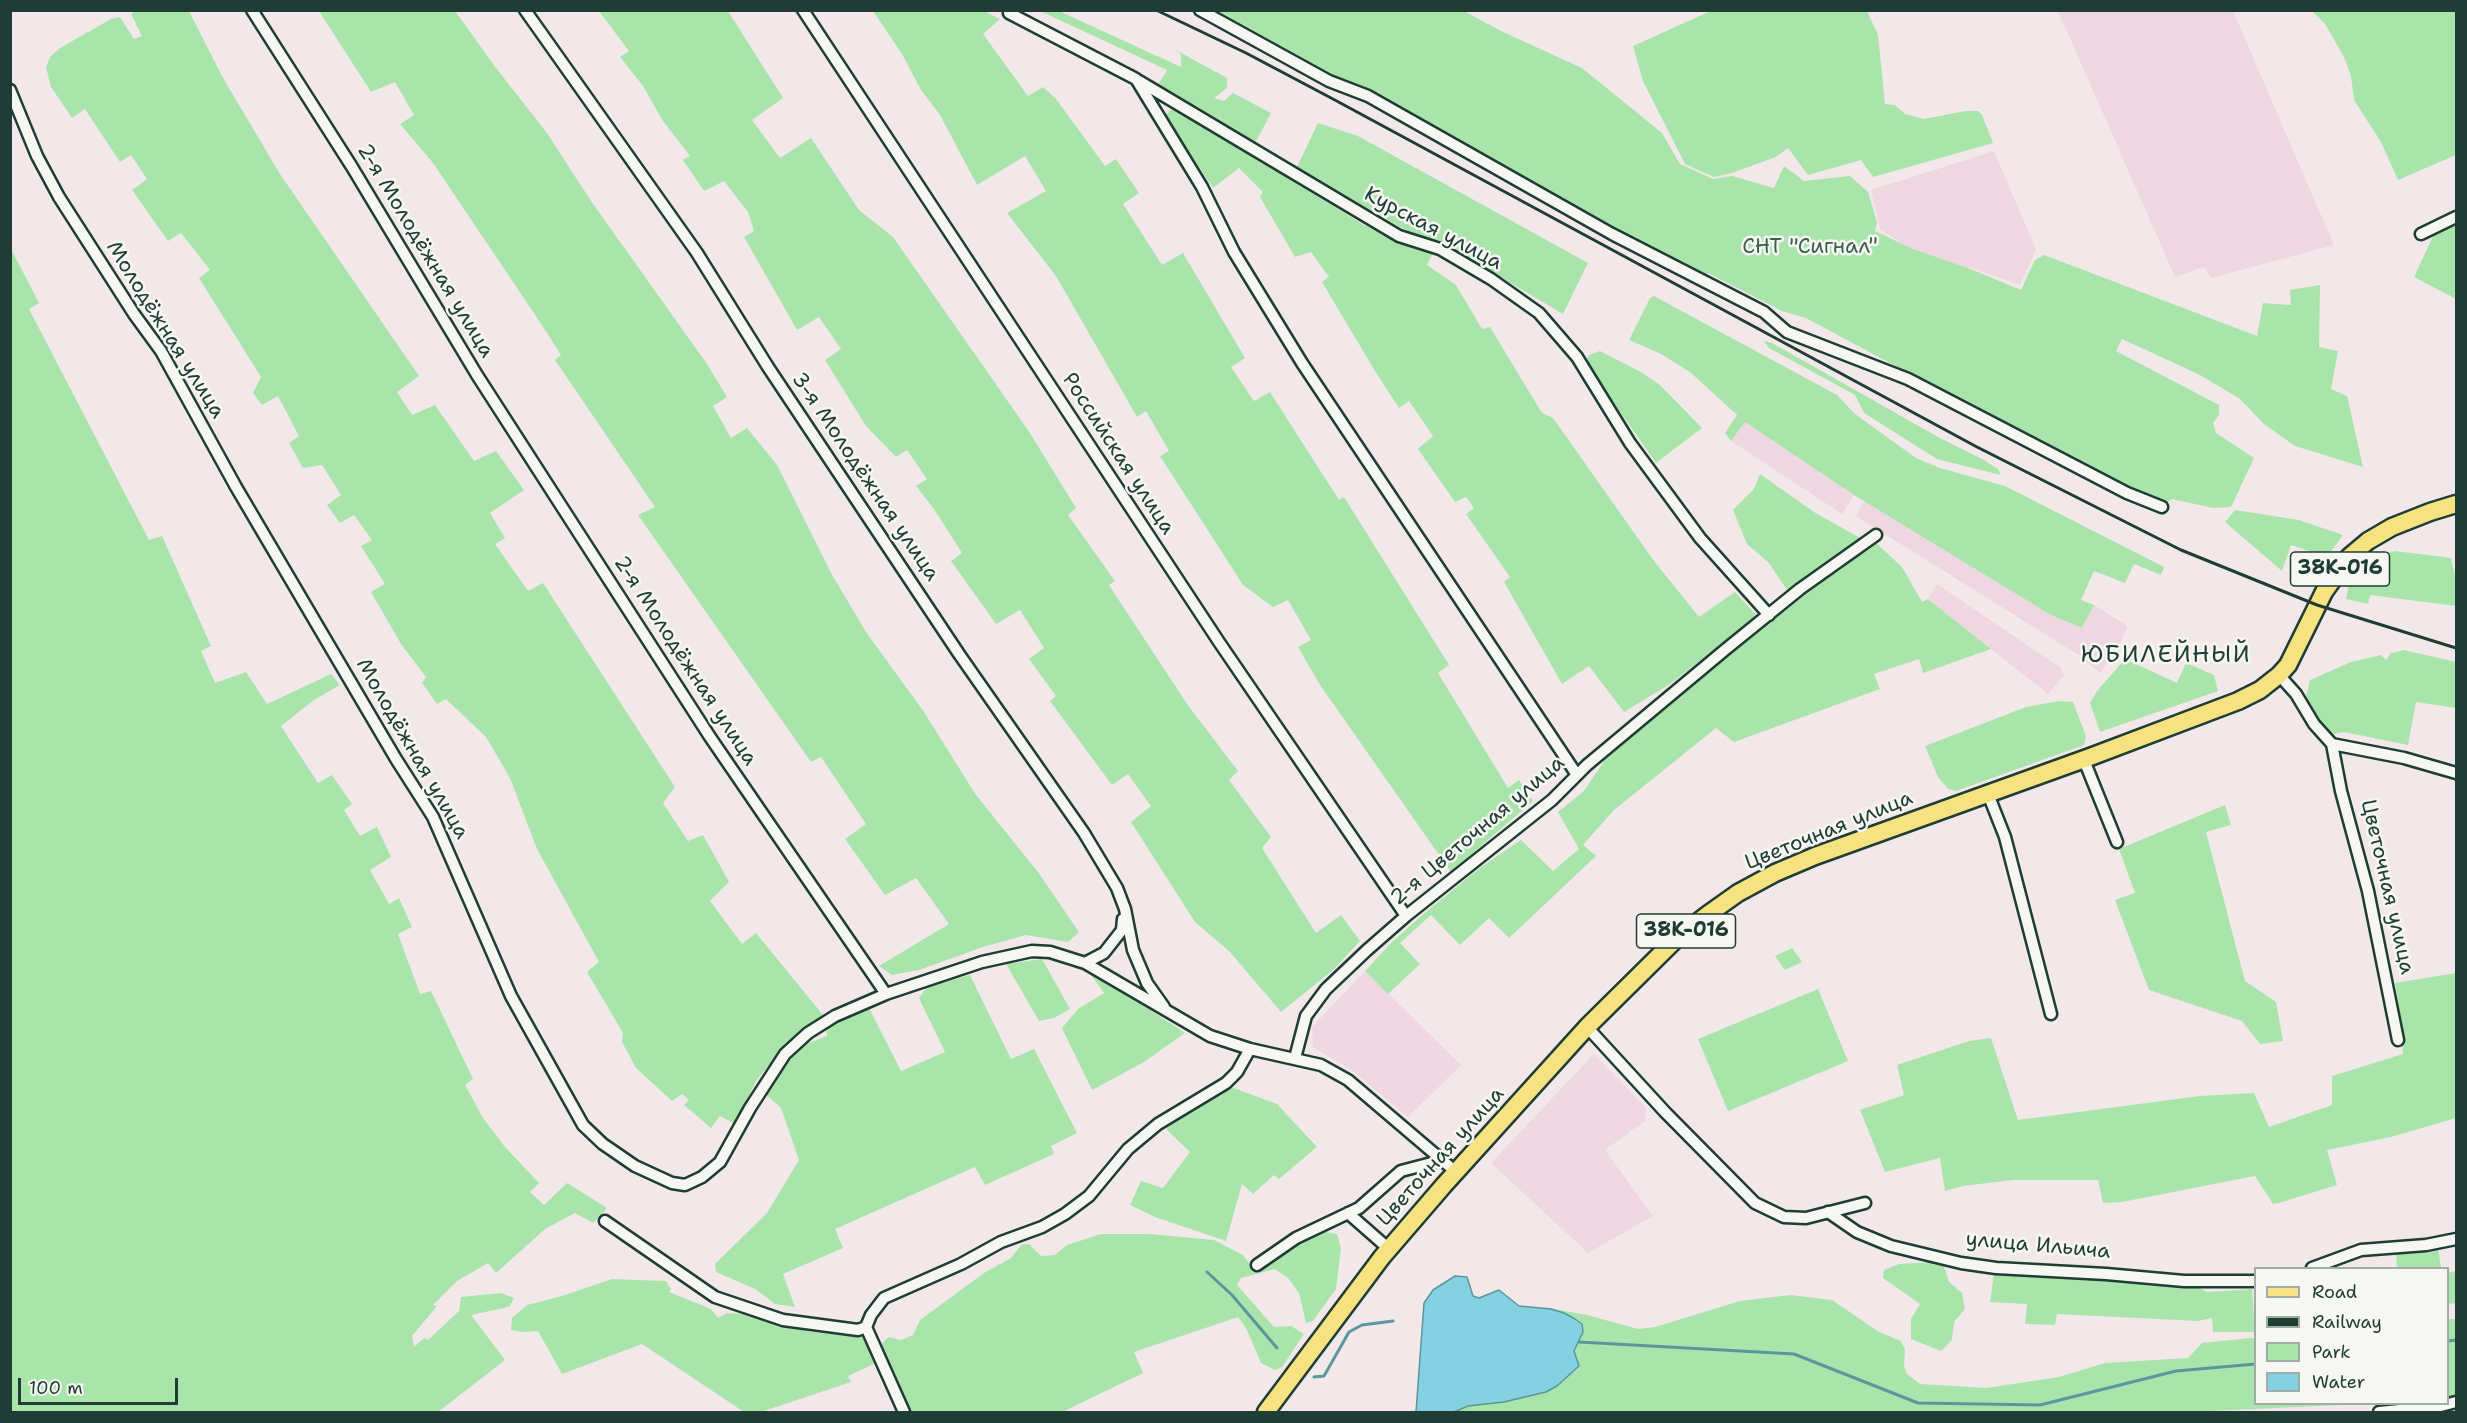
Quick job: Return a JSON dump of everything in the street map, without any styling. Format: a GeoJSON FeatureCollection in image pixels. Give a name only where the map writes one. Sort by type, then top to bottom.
{"type":"FeatureCollection","features":[{"type":"Feature","properties":{"kind":"main road","name":"Цветочная улица"},"geometry":{"type":"LineString","coordinates":[[1267,1411],[1389,1249],[1587,1027],[1675,939],[1738,893],[1774,873],[1815,856],[2084,760],[2238,701],[2260,690],[2280,675],[2298,645],[2324,592],[2349,557],[2374,537],[2392,527],[2457,504]]}},
{"type":"Feature","properties":{"kind":"street","name":"2-я Молодёжная улица"},"geometry":{"type":"LineString","coordinates":[[252,10],[352,167],[477,375],[710,737],[886,994]]}},
{"type":"Feature","properties":{"kind":"street","name":"3-я Молодёжная улица"},"geometry":{"type":"LineString","coordinates":[[525,10],[697,253],[768,367],[946,634],[1084,833],[1117,888],[1125,909],[1133,950],[1147,983],[1167,1012]]}},
{"type":"Feature","properties":{"kind":"street","name":"Российская улица"},"geometry":{"type":"LineString","coordinates":[[803,10],[1212,632],[1406,916]]}},
{"type":"Feature","properties":{"kind":"street"},"geometry":{"type":"LineString","coordinates":[[1200,10],[1329,81],[1368,96],[1612,234],[1764,312],[1787,333],[1908,379],[2057,458],[2127,493],[2162,507]]}},
{"type":"Feature","properties":{"kind":"street","name":"Курская улица"},"geometry":{"type":"LineString","coordinates":[[1009,13],[1136,79],[1399,236],[1440,249],[1491,279],[1539,313],[1577,357],[1630,443],[1700,538],[1768,615]]}},
{"type":"Feature","properties":{"kind":"street"},"geometry":{"type":"LineString","coordinates":[[1136,79],[1202,187],[1234,252],[1302,363],[1577,775]]}},
{"type":"Feature","properties":{"kind":"street","name":"Молодёжная улица"},"geometry":{"type":"LineString","coordinates":[[10,90],[37,156],[60,197],[134,314],[161,351],[236,487],[396,759],[433,817],[511,996],[583,1125],[603,1144],[635,1166],[672,1183],[685,1185],[702,1177],[720,1162],[750,1108],[785,1054],[808,1033],[835,1016],[886,994]]}},
{"type":"Feature","properties":{"kind":"street"},"geometry":{"type":"LineString","coordinates":[[2421,234],[2457,217]]}},
{"type":"Feature","properties":{"kind":"street","name":"2-я Цветочная улица"},"geometry":{"type":"LineString","coordinates":[[1295,1058],[1306,1016],[1326,989],[1406,916],[1552,800],[1577,775],[1768,615],[1876,535]]}},
{"type":"Feature","properties":{"kind":"street"},"geometry":{"type":"LineString","coordinates":[[2280,675],[2296,694],[2314,724],[2332,744],[2404,758],[2457,773]]}},
{"type":"Feature","properties":{"kind":"street","name":"Цветочная улица"},"geometry":{"type":"LineString","coordinates":[[2332,744],[2341,791],[2368,891],[2398,1040]]}},
{"type":"Feature","properties":{"kind":"street"},"geometry":{"type":"LineString","coordinates":[[2084,760],[2117,842]]}},
{"type":"Feature","properties":{"kind":"street"},"geometry":{"type":"LineString","coordinates":[[1988,794],[2005,837],[2051,1014]]}},
{"type":"Feature","properties":{"kind":"street"},"geometry":{"type":"LineString","coordinates":[[1085,963],[1104,953],[1122,930],[1125,909]]}},
{"type":"Feature","properties":{"kind":"street"},"geometry":{"type":"LineString","coordinates":[[886,994],[982,962],[1015,954],[1050,952],[1085,963],[1210,1036],[1250,1049],[1322,1065],[1348,1080],[1456,1172]]}},
{"type":"Feature","properties":{"kind":"street"},"geometry":{"type":"LineString","coordinates":[[1587,1027],[1665,1113],[1755,1203],[1784,1217],[1806,1218],[1865,1203]]}},
{"type":"Feature","properties":{"kind":"street"},"geometry":{"type":"LineString","coordinates":[[904,1413],[866,1327],[871,1315],[884,1298],[961,1264],[1001,1242],[1042,1227],[1065,1214],[1089,1196],[1128,1149],[1158,1124],[1226,1083],[1237,1072],[1250,1049]]}},
{"type":"Feature","properties":{"kind":"street"},"geometry":{"type":"LineString","coordinates":[[1257,1265],[1296,1238],[1359,1208],[1401,1171],[1443,1160]]}},
{"type":"Feature","properties":{"kind":"street","name":"улица Ильича"},"geometry":{"type":"LineString","coordinates":[[1828,1212],[1857,1232],[1891,1246],[1961,1263],[1996,1268],[2184,1281],[2254,1281]]}},
{"type":"Feature","properties":{"kind":"street"},"geometry":{"type":"LineString","coordinates":[[1348,1213],[1389,1249]]}},
{"type":"Feature","properties":{"kind":"street"},"geometry":{"type":"LineString","coordinates":[[605,1221],[715,1297],[783,1320],[840,1329],[858,1330],[866,1327]]}},
{"type":"Feature","properties":{"kind":"street"},"geometry":{"type":"LineString","coordinates":[[2317,1267],[2361,1250],[2426,1245],[2457,1239]]}},
{"type":"Feature","properties":{"kind":"street"},"geometry":{"type":"LineString","coordinates":[[2379,1413],[2445,1405]]}},
{"type":"Feature","properties":{"kind":"shaded area"},"geometry":{"type":"Polygon","coordinates":[[[2058,11],[2233,11],[2334,245],[2211,278],[2204,267],[2175,277],[2058,11]]]}},
{"type":"Feature","properties":{"kind":"shaded area"},"geometry":{"type":"Polygon","coordinates":[[[1994,151],[2036,249],[2020,285],[1970,267],[1939,277],[1922,257],[1880,229],[1871,190],[1994,151]]]}},
{"type":"Feature","properties":{"kind":"shaded area"},"geometry":{"type":"Polygon","coordinates":[[[1745,422],[1854,495],[1842,514],[1731,441],[1745,422]]]}},
{"type":"Feature","properties":{"kind":"shaded area"},"geometry":{"type":"Polygon","coordinates":[[[1865,500],[2051,615],[2082,627],[2094,605],[2128,626],[2116,651],[2100,673],[2080,656],[1856,516],[1865,500]]]}},
{"type":"Feature","properties":{"kind":"shaded area"},"geometry":{"type":"Polygon","coordinates":[[[1937,584],[2061,668],[2064,676],[2048,694],[1928,599],[1937,584]]]}},
{"type":"Feature","properties":{"kind":"shaded area"},"geometry":{"type":"Polygon","coordinates":[[[1365,971],[1461,1065],[1408,1117],[1353,1071],[1313,1047],[1312,1027],[1365,971]]]}},
{"type":"Feature","properties":{"kind":"shaded area"},"geometry":{"type":"Polygon","coordinates":[[[1594,1054],[1646,1108],[1645,1121],[1605,1150],[1653,1216],[1588,1253],[1491,1163],[1594,1054]]]}},
{"type":"Feature","properties":{"kind":"green space"},"geometry":{"type":"Polygon","coordinates":[[[1713,10],[1867,11],[1878,35],[1885,104],[1895,105],[1905,114],[1924,119],[1965,111],[1978,111],[1982,115],[1993,143],[1873,177],[1861,160],[1808,175],[1788,148],[1776,157],[1714,177],[1685,164],[1643,81],[1633,46],[1713,10]]]}},
{"type":"Feature","properties":{"kind":"green space"},"geometry":{"type":"Polygon","coordinates":[[[135,11],[189,11],[223,78],[280,174],[419,376],[397,392],[412,415],[435,405],[474,461],[496,451],[524,490],[490,513],[505,538],[495,544],[528,591],[543,583],[675,787],[663,803],[688,841],[703,835],[729,882],[710,901],[742,944],[756,933],[823,1015],[784,1046],[756,1081],[735,1124],[720,1116],[711,1128],[684,1105],[689,1100],[682,1094],[672,1101],[636,1068],[622,1042],[623,1033],[587,972],[599,962],[537,849],[510,778],[486,737],[446,699],[437,704],[422,683],[426,677],[401,644],[371,592],[385,584],[361,546],[372,540],[354,515],[340,523],[327,505],[341,495],[322,465],[303,468],[289,443],[299,436],[278,396],[262,405],[253,393],[261,377],[199,278],[210,270],[181,233],[168,241],[132,190],[147,179],[131,155],[120,162],[85,109],[72,118],[51,87],[46,67],[50,57],[60,48],[111,19],[120,17],[134,39],[142,36],[131,14],[135,11]]]}},
{"type":"Feature","properties":{"kind":"green space"},"geometry":{"type":"Polygon","coordinates":[[[319,11],[455,11],[547,133],[591,201],[707,364],[727,397],[713,406],[731,438],[747,428],[777,465],[831,573],[866,632],[924,712],[976,795],[1038,872],[1079,932],[1068,942],[1026,935],[983,947],[919,970],[892,975],[879,966],[949,924],[916,878],[885,895],[845,839],[866,824],[821,757],[811,762],[638,515],[655,507],[555,360],[561,355],[540,322],[433,163],[400,124],[414,115],[395,82],[371,92],[319,11]]]}},
{"type":"Feature","properties":{"kind":"green space"},"geometry":{"type":"Polygon","coordinates":[[[599,11],[728,11],[783,98],[752,120],[780,158],[811,138],[859,210],[893,237],[1030,433],[1076,508],[1068,515],[1115,581],[1109,585],[1187,704],[1238,771],[1229,780],[1271,837],[1262,848],[1316,933],[1341,915],[1360,941],[1333,970],[1281,1012],[1230,952],[1195,922],[1131,822],[1151,806],[1128,774],[1112,785],[1050,701],[1056,696],[1029,659],[1044,648],[1020,610],[996,624],[951,561],[962,553],[934,509],[916,486],[927,479],[907,450],[896,457],[866,426],[825,360],[841,349],[819,317],[797,330],[744,237],[754,231],[748,212],[724,181],[704,191],[683,160],[690,156],[663,121],[643,86],[620,57],[629,51],[599,11]]]}},
{"type":"Feature","properties":{"kind":"green space"},"geometry":{"type":"Polygon","coordinates":[[[873,11],[984,11],[1000,19],[983,34],[1028,96],[1043,87],[1056,99],[1105,166],[1116,159],[1139,193],[1123,204],[1162,265],[1183,253],[1245,358],[1231,367],[1254,401],[1270,392],[1339,500],[1344,497],[1449,665],[1438,673],[1508,788],[1519,780],[1533,801],[1451,872],[1320,685],[1298,647],[1311,640],[1288,600],[1273,607],[1243,585],[1160,456],[1169,451],[1146,411],[1137,417],[1056,276],[1007,213],[1046,191],[1025,156],[977,185],[940,115],[921,90],[902,54],[873,11]]]}},
{"type":"Feature","properties":{"kind":"green space"},"geometry":{"type":"Polygon","coordinates":[[[1040,11],[1059,11],[1181,67],[1181,54],[1174,49],[1227,78],[1227,88],[1214,98],[1224,101],[1233,93],[1271,113],[1254,145],[1158,85],[1167,70],[1040,11]]]}},
{"type":"Feature","properties":{"kind":"green space","name":"СНТ \"Сигнал\""},"geometry":{"type":"Polygon","coordinates":[[[1209,11],[1464,11],[1501,31],[1582,68],[1662,133],[1680,164],[1713,179],[1732,176],[1774,188],[1784,166],[1804,181],[1850,176],[1868,192],[1877,222],[1875,231],[1913,249],[2021,290],[2035,260],[2044,255],[2257,336],[2263,303],[2291,305],[2290,290],[2320,285],[2319,347],[2338,351],[2331,389],[2347,396],[2363,467],[2295,446],[2264,424],[2240,399],[2200,375],[2122,339],[2116,351],[2219,405],[2219,415],[2213,423],[2216,433],[2254,458],[2231,507],[2213,508],[2172,499],[2168,502],[2159,502],[2106,479],[1806,318],[1782,311],[1708,273],[1705,278],[1525,178],[1333,80],[1209,11]]]}},
{"type":"Feature","properties":{"kind":"green space"},"geometry":{"type":"Polygon","coordinates":[[[2312,11],[2456,11],[2456,155],[2398,180],[2381,142],[2354,100],[2351,76],[2344,57],[2325,24],[2312,11]]]}},
{"type":"Feature","properties":{"kind":"green space"},"geometry":{"type":"Polygon","coordinates":[[[1173,108],[1364,225],[1396,241],[1433,253],[1427,265],[1456,285],[1482,329],[1490,327],[1542,413],[1553,418],[1654,561],[1699,617],[1735,592],[1757,616],[1670,684],[1624,712],[1589,666],[1562,684],[1504,582],[1510,577],[1466,514],[1474,508],[1466,497],[1455,502],[1418,449],[1433,436],[1409,401],[1399,408],[1322,282],[1329,277],[1311,252],[1295,257],[1260,197],[1263,192],[1239,168],[1213,188],[1164,116],[1173,108]]]}},
{"type":"Feature","properties":{"kind":"green space"},"geometry":{"type":"Polygon","coordinates":[[[1318,123],[1358,136],[1588,263],[1563,314],[1438,240],[1419,238],[1297,167],[1318,123]]]}},
{"type":"Feature","properties":{"kind":"green space"},"geometry":{"type":"Polygon","coordinates":[[[2456,224],[2456,299],[2414,277],[2434,234],[2456,224]]]}},
{"type":"Feature","properties":{"kind":"green space"},"geometry":{"type":"Polygon","coordinates":[[[10,247],[39,303],[29,309],[149,540],[162,536],[211,646],[201,651],[215,683],[246,672],[267,704],[331,674],[340,685],[314,700],[281,726],[318,783],[332,775],[352,804],[344,810],[360,836],[377,827],[391,857],[370,870],[389,904],[399,898],[412,927],[398,934],[420,994],[431,991],[473,1079],[465,1085],[483,1118],[505,1147],[539,1183],[530,1192],[544,1205],[567,1183],[607,1208],[593,1223],[575,1213],[545,1229],[496,1273],[488,1263],[457,1281],[433,1305],[437,1306],[412,1336],[414,1347],[424,1338],[428,1340],[459,1311],[461,1297],[501,1293],[514,1298],[510,1306],[471,1315],[505,1360],[438,1412],[11,1412],[10,247]]]}},
{"type":"Feature","properties":{"kind":"green space"},"geometry":{"type":"Polygon","coordinates":[[[1654,296],[1837,395],[1855,414],[1916,458],[1940,468],[2005,486],[2164,567],[2161,575],[2134,564],[2125,583],[2094,571],[2081,600],[2094,605],[2082,628],[2051,615],[1854,495],[1745,422],[1731,441],[1725,433],[1737,415],[1690,372],[1661,354],[1629,340],[1650,298],[1654,296]]]}},
{"type":"Feature","properties":{"kind":"green space"},"geometry":{"type":"Polygon","coordinates":[[[1764,341],[1772,343],[1940,438],[1984,460],[1998,469],[2001,475],[1937,459],[1864,413],[1855,395],[1769,348],[1764,341]]]}},
{"type":"Feature","properties":{"kind":"green space"},"geometry":{"type":"Polygon","coordinates":[[[1600,351],[1641,372],[1660,385],[1702,428],[1656,463],[1585,362],[1589,355],[1600,351]]]}},
{"type":"Feature","properties":{"kind":"green space"},"geometry":{"type":"Polygon","coordinates":[[[1760,474],[1814,512],[1860,538],[1789,593],[1769,563],[1747,544],[1733,510],[1754,489],[1760,474]]]}},
{"type":"Feature","properties":{"kind":"green space"},"geometry":{"type":"Polygon","coordinates":[[[2235,510],[2299,520],[2343,535],[2327,557],[2291,545],[2282,571],[2225,522],[2235,510]]]}},
{"type":"Feature","properties":{"kind":"green space"},"geometry":{"type":"Polygon","coordinates":[[[1875,542],[1902,567],[1922,602],[1928,599],[1991,649],[1923,673],[1919,659],[1874,674],[1880,689],[1734,742],[1716,728],[1614,810],[1583,845],[1596,856],[1509,938],[1489,918],[1460,945],[1431,915],[1400,943],[1420,964],[1388,994],[1365,971],[1392,942],[1427,911],[1481,867],[1521,840],[1553,871],[1579,849],[1558,812],[1584,791],[1605,760],[1791,605],[1875,542]]]}},
{"type":"Feature","properties":{"kind":"green space"},"geometry":{"type":"Polygon","coordinates":[[[2395,551],[2451,558],[2456,580],[2456,606],[2370,595],[2368,604],[2346,599],[2351,574],[2361,563],[2377,555],[2395,551]]]}},
{"type":"Feature","properties":{"kind":"green space"},"geometry":{"type":"Polygon","coordinates":[[[2404,650],[2456,662],[2456,708],[2416,702],[2408,745],[2344,732],[2333,734],[2324,730],[2305,701],[2310,680],[2351,662],[2381,655],[2386,660],[2391,653],[2404,650]]]}},
{"type":"Feature","properties":{"kind":"green space"},"geometry":{"type":"Polygon","coordinates":[[[2125,659],[2177,683],[2186,663],[2214,675],[2218,691],[2100,732],[2090,703],[2097,691],[2125,659]]]}},
{"type":"Feature","properties":{"kind":"green space"},"geometry":{"type":"Polygon","coordinates":[[[2059,701],[2073,702],[2086,736],[2084,745],[1956,791],[1948,789],[1938,777],[1925,746],[2026,707],[2059,701]]]}},
{"type":"Feature","properties":{"kind":"green space"},"geometry":{"type":"Polygon","coordinates":[[[2225,805],[2231,825],[2206,832],[2245,981],[2276,1002],[2283,1041],[2260,1044],[2242,1021],[2149,990],[2115,900],[2135,893],[2119,849],[2225,805]]]}},
{"type":"Feature","properties":{"kind":"green space"},"geometry":{"type":"Polygon","coordinates":[[[1792,948],[1802,962],[1785,970],[1775,956],[1792,948]]]}},
{"type":"Feature","properties":{"kind":"green space"},"geometry":{"type":"Polygon","coordinates":[[[1042,959],[1070,1009],[1054,1018],[1039,1021],[1006,964],[1042,959]]]}},
{"type":"Feature","properties":{"kind":"green space"},"geometry":{"type":"Polygon","coordinates":[[[1086,968],[1185,1033],[1144,1062],[1092,1090],[1062,1028],[1078,1009],[1104,993],[1086,968]]]}},
{"type":"Feature","properties":{"kind":"green space"},"geometry":{"type":"Polygon","coordinates":[[[2456,973],[2456,1118],[2391,1137],[2327,1150],[2337,1185],[2279,1203],[2273,1204],[2255,1176],[2122,1202],[2103,1203],[2098,1180],[2013,1180],[1963,1186],[1945,1191],[1940,1158],[1885,1172],[1860,1110],[1904,1095],[1897,1065],[1969,1041],[1991,1038],[2018,1120],[2200,1096],[2254,1093],[2269,1127],[2332,1105],[2332,1076],[2403,1054],[2395,983],[2456,973]]]}},
{"type":"Feature","properties":{"kind":"green space"},"geometry":{"type":"Polygon","coordinates":[[[970,975],[1011,1059],[1034,1049],[1077,1133],[1051,1146],[1054,1154],[985,1185],[975,1167],[835,1229],[843,1248],[783,1274],[795,1307],[775,1304],[755,1289],[716,1272],[715,1264],[767,1213],[799,1160],[781,1108],[765,1094],[798,1047],[827,1036],[826,1026],[869,1008],[901,1071],[945,1052],[919,998],[927,987],[970,975]]]}},
{"type":"Feature","properties":{"kind":"green space"},"geometry":{"type":"Polygon","coordinates":[[[1818,989],[1848,1061],[1728,1111],[1698,1039],[1818,989]]]}},
{"type":"Feature","properties":{"kind":"green space"},"geometry":{"type":"Polygon","coordinates":[[[1231,1087],[1277,1104],[1317,1147],[1279,1179],[1274,1175],[1253,1194],[1242,1184],[1226,1241],[1155,1217],[1130,1205],[1141,1181],[1163,1188],[1190,1152],[1167,1130],[1167,1124],[1231,1087]]]}},
{"type":"Feature","properties":{"kind":"green space"},"geometry":{"type":"Polygon","coordinates":[[[1321,1231],[1337,1234],[1341,1249],[1336,1289],[1313,1321],[1306,1323],[1299,1293],[1288,1278],[1275,1269],[1241,1278],[1237,1285],[1274,1327],[1291,1326],[1304,1334],[1282,1367],[1275,1370],[1261,1363],[1246,1328],[1238,1317],[1134,1352],[1143,1373],[1062,1412],[909,1412],[881,1344],[889,1337],[901,1340],[913,1335],[920,1320],[984,1273],[1011,1258],[1022,1244],[1029,1244],[1041,1256],[1055,1255],[1067,1245],[1101,1234],[1150,1234],[1214,1240],[1243,1255],[1252,1267],[1267,1265],[1321,1231]]]}},
{"type":"Feature","properties":{"kind":"green space"},"geometry":{"type":"Polygon","coordinates":[[[2438,1247],[2441,1267],[2397,1267],[2396,1250],[2438,1247]]]}},
{"type":"Feature","properties":{"kind":"green space"},"geometry":{"type":"Polygon","coordinates":[[[1933,1262],[1944,1266],[1949,1282],[1962,1293],[1965,1309],[1954,1322],[1952,1340],[1941,1351],[1911,1339],[1911,1319],[1920,1304],[1883,1278],[1884,1270],[1899,1264],[1933,1262]]]}},
{"type":"Feature","properties":{"kind":"green space"},"geometry":{"type":"Polygon","coordinates":[[[2456,1271],[2456,1303],[2449,1304],[2449,1273],[2456,1271]]]}},
{"type":"Feature","properties":{"kind":"green space"},"geometry":{"type":"Polygon","coordinates":[[[1994,1274],[2105,1274],[2194,1285],[2207,1292],[2252,1289],[2254,1332],[2213,1332],[2212,1318],[2198,1321],[2057,1314],[2055,1325],[2025,1324],[2027,1304],[1990,1302],[1994,1274]]]}},
{"type":"Feature","properties":{"kind":"green space"},"geometry":{"type":"Polygon","coordinates":[[[612,1279],[666,1281],[671,1289],[669,1292],[711,1309],[718,1318],[727,1313],[742,1314],[812,1332],[864,1336],[876,1363],[848,1376],[851,1382],[761,1412],[744,1412],[642,1344],[562,1374],[538,1331],[511,1330],[512,1318],[527,1305],[612,1279]]]}},
{"type":"Feature","properties":{"kind":"green space"},"geometry":{"type":"Polygon","coordinates":[[[1790,1295],[1832,1300],[1879,1332],[1901,1341],[1905,1350],[1904,1366],[1907,1374],[1920,1384],[1986,1388],[2059,1377],[2105,1363],[2188,1358],[2202,1343],[2254,1338],[2254,1405],[2344,1405],[2187,1412],[1454,1412],[1468,1406],[1504,1402],[1557,1386],[1579,1367],[1574,1351],[1579,1342],[1581,1324],[1564,1313],[1538,1306],[1587,1315],[1638,1329],[1655,1327],[1740,1301],[1790,1295]]]}},
{"type":"Feature","properties":{"kind":"green space"},"geometry":{"type":"Polygon","coordinates":[[[2449,1319],[2456,1319],[2456,1396],[2449,1398],[2449,1319]]]}},
{"type":"Feature","properties":{"kind":"water"},"geometry":{"type":"Polygon","coordinates":[[[1455,1276],[1467,1277],[1473,1296],[1479,1298],[1499,1290],[1519,1306],[1551,1309],[1564,1313],[1582,1324],[1583,1332],[1574,1351],[1579,1366],[1557,1386],[1546,1392],[1504,1402],[1468,1406],[1454,1412],[1416,1412],[1424,1303],[1433,1290],[1455,1276]]]}},
{"type":"Feature","properties":{"kind":"waterway"},"geometry":{"type":"LineString","coordinates":[[1207,1272],[1232,1295],[1277,1348]]}},
{"type":"Feature","properties":{"kind":"waterway"},"geometry":{"type":"LineString","coordinates":[[1314,1377],[1324,1376],[1349,1332],[1362,1325],[1393,1321]]}},
{"type":"Feature","properties":{"kind":"waterway"},"geometry":{"type":"LineString","coordinates":[[2449,1341],[2456,1340]]}},
{"type":"Feature","properties":{"kind":"waterway"},"geometry":{"type":"LineString","coordinates":[[1579,1342],[1794,1354],[1918,1403],[2040,1405],[2176,1371],[2254,1364]]}},
{"type":"Feature","properties":{"kind":"railway"},"geometry":{"type":"LineString","coordinates":[[1156,10],[1246,53],[1333,99],[1977,447],[2181,550],[2317,605],[2456,648]]}},
{"type":"Feature","properties":{"kind":"district","name":"ЮБИЛЕЙНЫЙ"},"geometry":{"type":"Point","coordinates":[2166,656]}}]}
